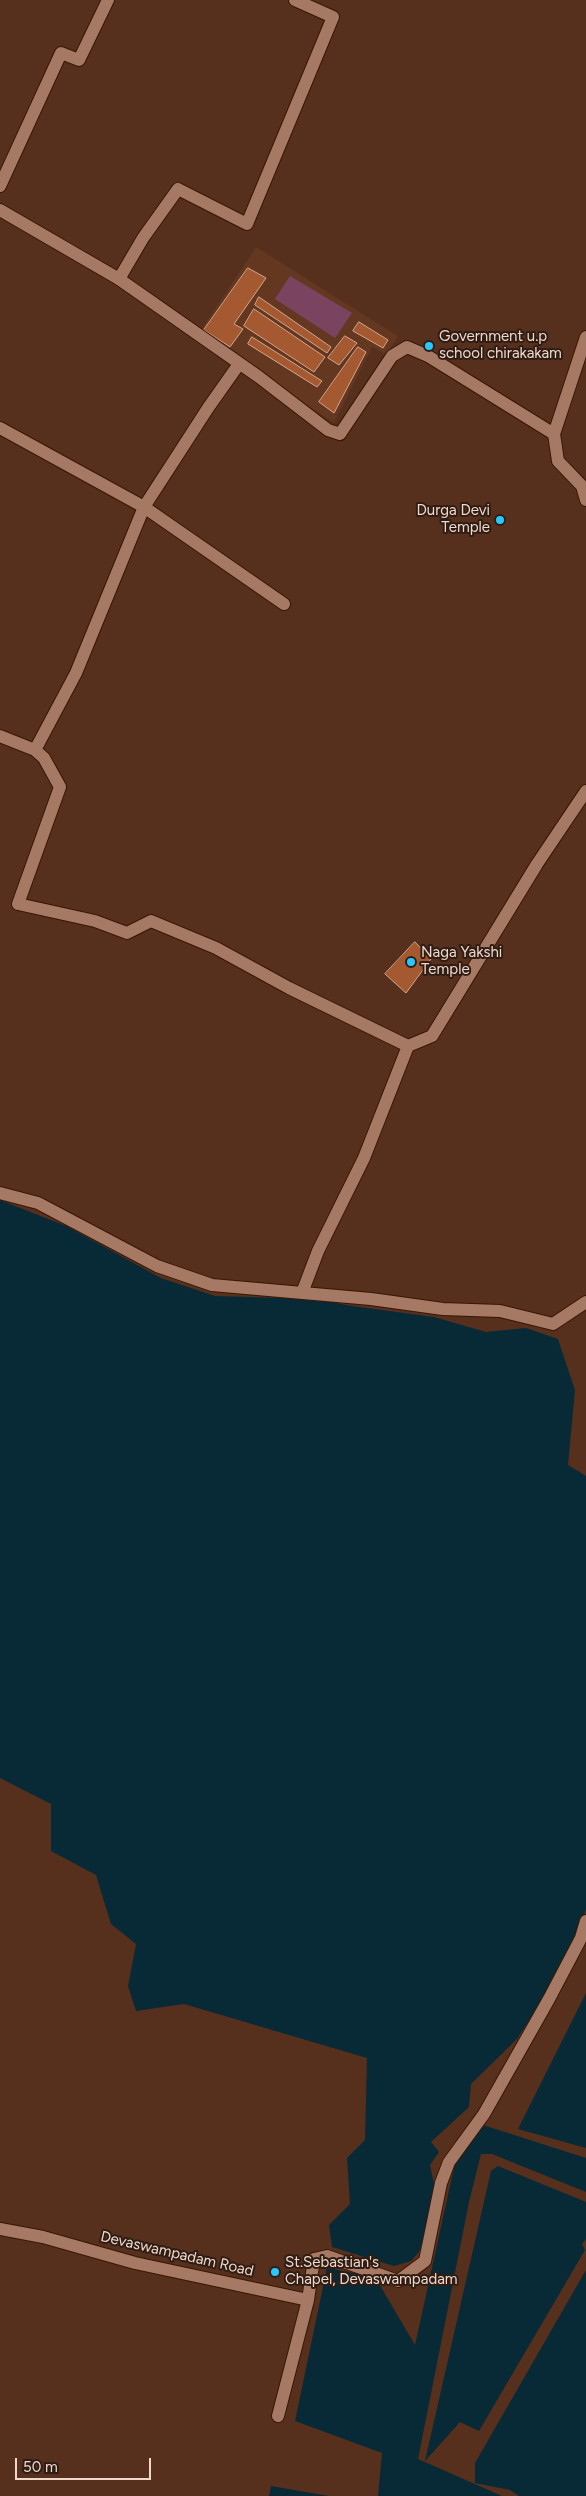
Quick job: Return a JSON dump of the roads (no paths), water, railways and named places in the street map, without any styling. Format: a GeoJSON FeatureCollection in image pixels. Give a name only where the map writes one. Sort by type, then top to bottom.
{"type":"FeatureCollection","features":[{"type":"Feature","properties":{"kind":"street"},"geometry":{"type":"LineString","coordinates":[[0,186],[61,53],[79,60],[108,0]]}},
{"type":"Feature","properties":{"kind":"street"},"geometry":{"type":"LineString","coordinates":[[119,279],[143,238],[178,189],[247,224],[333,17],[295,0]]}},
{"type":"Feature","properties":{"kind":"street"},"geometry":{"type":"LineString","coordinates":[[0,210],[119,279],[259,377],[328,430],[340,434],[392,356],[406,347],[428,356],[554,434]]}},
{"type":"Feature","properties":{"kind":"street"},"geometry":{"type":"LineString","coordinates":[[586,337],[554,434],[558,461],[582,486],[586,500]]}},
{"type":"Feature","properties":{"kind":"street"},"geometry":{"type":"LineString","coordinates":[[34,750],[76,673],[115,582],[144,507],[239,364]]}},
{"type":"Feature","properties":{"kind":"street"},"geometry":{"type":"LineString","coordinates":[[0,428],[144,507],[284,604]]}},
{"type":"Feature","properties":{"kind":"street"},"geometry":{"type":"LineString","coordinates":[[0,736],[34,750],[44,758],[60,787],[18,904],[95,921],[127,933],[150,921],[216,948],[289,988],[408,1046]]}},
{"type":"Feature","properties":{"kind":"street"},"geometry":{"type":"LineString","coordinates":[[302,1293],[318,1251],[364,1158],[408,1046],[432,1036],[537,864],[586,791]]}},
{"type":"Feature","properties":{"kind":"street"},"geometry":{"type":"LineString","coordinates":[[0,1193],[38,1203],[157,1266],[212,1285],[371,1299],[443,1309],[500,1311],[553,1324],[586,1302]]}},
{"type":"Feature","properties":{"kind":"street"},"geometry":{"type":"LineString","coordinates":[[278,2416],[308,2300],[314,2260],[327,2256],[398,2280],[425,2261],[441,2183],[449,2162],[484,2114],[550,1999],[581,1938],[586,1920]]}},
{"type":"Feature","properties":{"kind":"street","name":"Devaswampadam Road"},"geometry":{"type":"LineString","coordinates":[[0,2229],[43,2237],[135,2263],[308,2300]]}},
{"type":"Feature","properties":{"kind":"water"},"geometry":{"type":"Polygon","coordinates":[[[0,1200],[66,1226],[161,1278],[215,1296],[315,1299],[434,1317],[486,1332],[526,1328],[558,1339],[575,1390],[568,1465],[586,1476],[586,1908],[577,1944],[517,2039],[471,2084],[469,2107],[431,2142],[439,2152],[430,2165],[437,2198],[419,2252],[411,2261],[394,2266],[332,2247],[329,2225],[350,2204],[347,2158],[365,2140],[367,2058],[184,2004],[136,2011],[128,1986],[136,1944],[111,1924],[96,1875],[51,1851],[51,1804],[0,1778],[0,1200]]]}},
{"type":"Feature","properties":{"kind":"water"},"geometry":{"type":"Polygon","coordinates":[[[586,1993],[586,2148],[518,2129],[586,1993]]]}},
{"type":"Feature","properties":{"kind":"water"},"geometry":{"type":"Polygon","coordinates":[[[483,2125],[586,2158],[586,2192],[492,2154],[481,2154],[469,2202],[418,2459],[502,2496],[378,2496],[382,2453],[295,2421],[327,2268],[375,2277],[415,2345],[455,2163],[483,2125]]]}},
{"type":"Feature","properties":{"kind":"water"},"geometry":{"type":"Polygon","coordinates":[[[498,2166],[586,2202],[586,2239],[582,2244],[585,2250],[479,2431],[460,2422],[425,2461],[491,2171],[498,2166]]]}},
{"type":"Feature","properties":{"kind":"water"},"geometry":{"type":"Polygon","coordinates":[[[586,2270],[586,2496],[519,2496],[510,2490],[475,2483],[475,2463],[586,2270]]]}},
{"type":"Feature","properties":{"kind":"water"},"geometry":{"type":"Polygon","coordinates":[[[271,2486],[329,2496],[269,2496],[271,2486]]]}},
{"type":"Feature","properties":{"kind":"place","name":"Government u.p school chirakakam"},"geometry":{"type":"Point","coordinates":[429,346]}},
{"type":"Feature","properties":{"kind":"place","name":"Durga Devi Temple"},"geometry":{"type":"Point","coordinates":[500,520]}},
{"type":"Feature","properties":{"kind":"place","name":"Naga Yakshi Temple"},"geometry":{"type":"Point","coordinates":[411,962]}},
{"type":"Feature","properties":{"kind":"place","name":"St.Sebastian's Chapel, Devaswampadam"},"geometry":{"type":"Point","coordinates":[275,2272]}}]}
